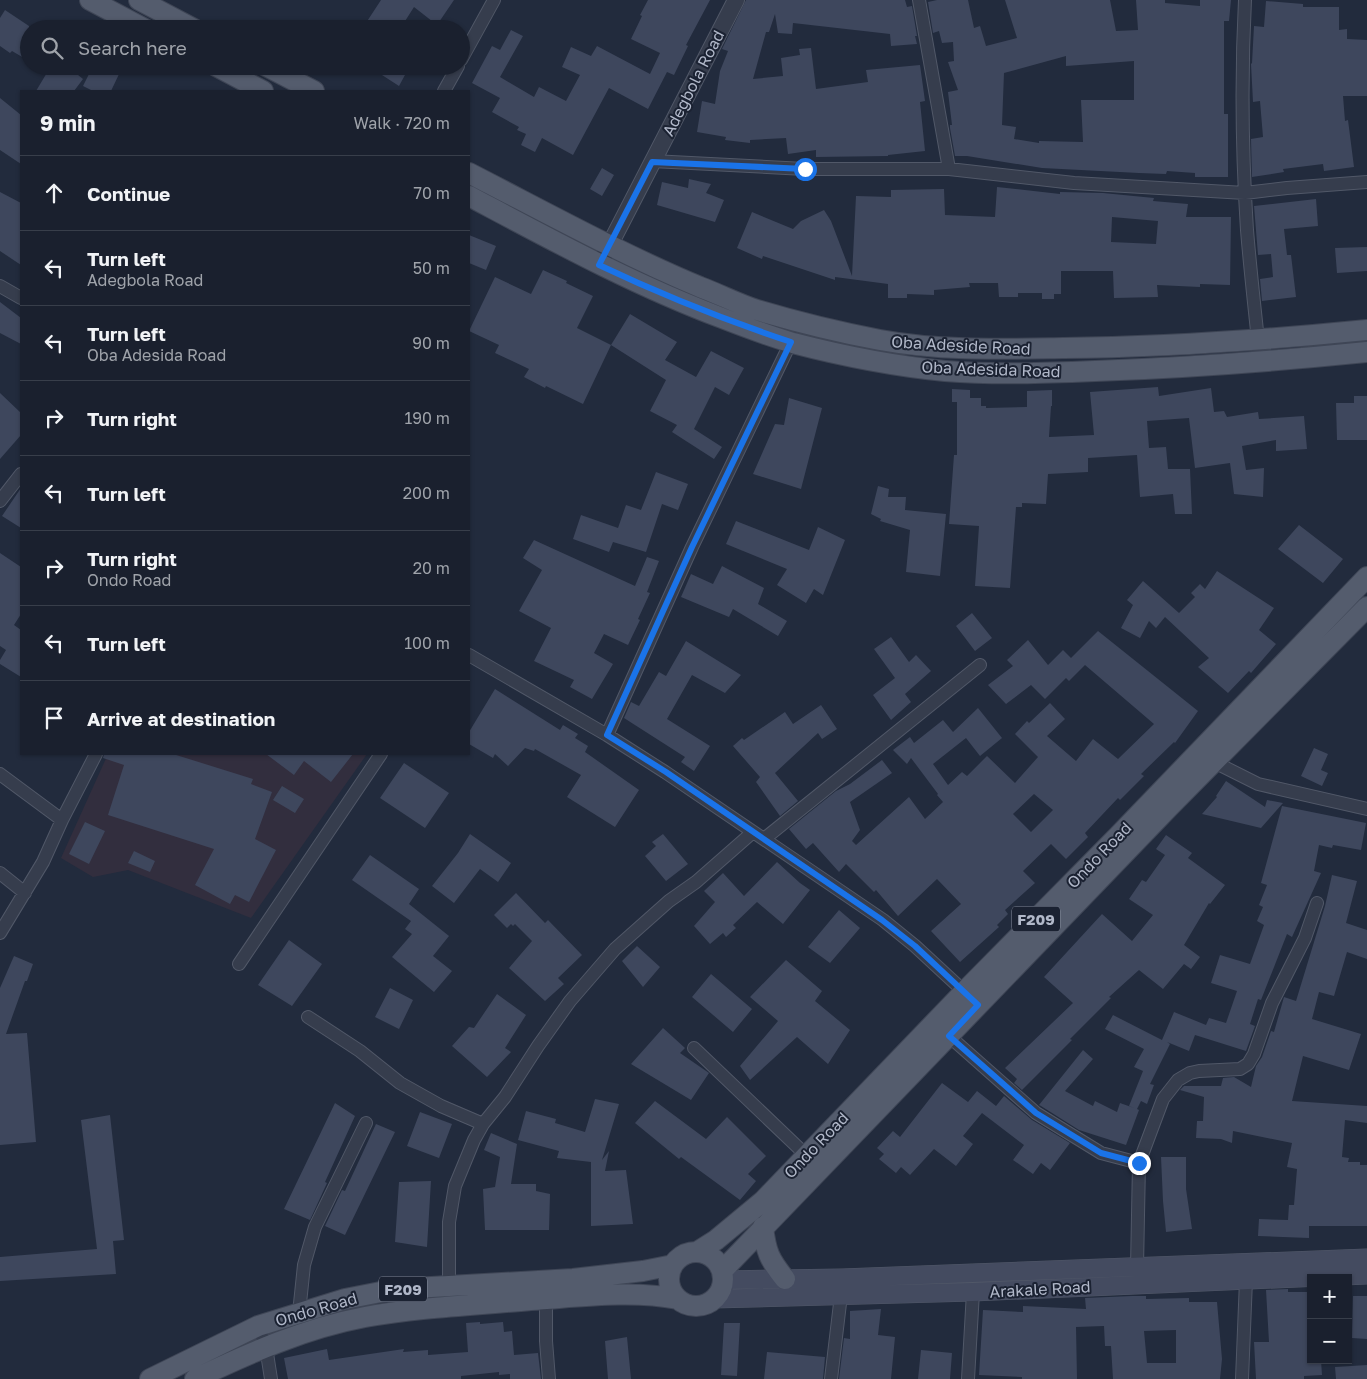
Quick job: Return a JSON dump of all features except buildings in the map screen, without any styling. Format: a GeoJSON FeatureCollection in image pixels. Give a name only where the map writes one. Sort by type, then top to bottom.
{"type":"FeatureCollection","features":[{"type":"Feature","properties":{"kind":"main road"},"geometry":{"type":"LineString","coordinates":[[90,0],[128,20]]}},
{"type":"Feature","properties":{"kind":"main road"},"geometry":{"type":"LineString","coordinates":[[139,0],[177,20]]}},
{"type":"Feature","properties":{"kind":"main road"},"geometry":{"type":"LineString","coordinates":[[233,75],[261,90]]}},
{"type":"Feature","properties":{"kind":"main road"},"geometry":{"type":"LineString","coordinates":[[283,75],[312,90]]}},
{"type":"Feature","properties":{"kind":"main road","name":"Oba Adeside Road"},"geometry":{"type":"LineString","coordinates":[[470,174],[610,246],[673,276],[754,309],[811,325],[882,340],[933,346],[1005,349],[1140,347],[1258,340],[1367,330]]}},
{"type":"Feature","properties":{"kind":"main road","name":"Oba Adesida Road"},"geometry":{"type":"LineString","coordinates":[[470,197],[599,265],[691,307],[791,342],[871,361],[946,371],[1021,374],[1140,370],[1264,362],[1367,352]]}},
{"type":"Feature","properties":{"kind":"main road","name":"Ondo Road"},"geometry":{"type":"LineString","coordinates":[[1206,757],[1367,577]]}},
{"type":"Feature","properties":{"kind":"main road","name":"Ondo Road"},"geometry":{"type":"LineString","coordinates":[[697,1252],[716,1240],[763,1201],[806,1155],[971,998],[1118,836],[1367,607]]}},
{"type":"Feature","properties":{"kind":"main road","name":"Ondo Road"},"geometry":{"type":"LineString","coordinates":[[722,1275],[763,1227],[949,1036],[971,998]]}},
{"type":"Feature","properties":{"kind":"main road"},"geometry":{"type":"LineString","coordinates":[[763,1227],[771,1262],[785,1279]]}},
{"type":"Feature","properties":{"kind":"main road"},"geometry":{"type":"LineString","coordinates":[[697,1252],[712,1258],[722,1275]]}},
{"type":"Feature","properties":{"kind":"main road","name":"F209"},"geometry":{"type":"LineString","coordinates":[[673,1265],[680,1258],[697,1252]]}},
{"type":"Feature","properties":{"kind":"main road","name":"Arakale Road"},"geometry":{"type":"LineString","coordinates":[[722,1275],[785,1279],[1367,1258]]}},
{"type":"Feature","properties":{"kind":"main road"},"geometry":{"type":"LineString","coordinates":[[673,1265],[670,1273],[670,1283],[672,1292],[678,1299]]}},
{"type":"Feature","properties":{"kind":"main road","name":"Ondo Road"},"geometry":{"type":"LineString","coordinates":[[150,1379],[258,1326],[345,1299],[388,1291],[573,1279],[673,1265]]}},
{"type":"Feature","properties":{"kind":"main road","name":"F209"},"geometry":{"type":"LineString","coordinates":[[678,1299],[686,1304],[696,1306],[705,1304],[718,1294],[722,1275]]}},
{"type":"Feature","properties":{"kind":"main road","name":"Arakale Road"},"geometry":{"type":"LineString","coordinates":[[713,1299],[974,1292],[1367,1275]]}},
{"type":"Feature","properties":{"kind":"main road","name":"Ondo Road"},"geometry":{"type":"LineString","coordinates":[[210,1376],[266,1346],[315,1330],[365,1318],[431,1308],[546,1299],[615,1295],[658,1295],[678,1299]]}},
{"type":"Feature","properties":{"kind":"street"},"geometry":{"type":"LineString","coordinates":[[470,44],[494,0]]}},
{"type":"Feature","properties":{"kind":"street","name":"Adegbola Road"},"geometry":{"type":"LineString","coordinates":[[599,265],[736,0]]}},
{"type":"Feature","properties":{"kind":"street"},"geometry":{"type":"LineString","coordinates":[[919,0],[949,169]]}},
{"type":"Feature","properties":{"kind":"street"},"geometry":{"type":"LineString","coordinates":[[1245,0],[1243,48],[1245,192],[1258,340]]}},
{"type":"Feature","properties":{"kind":"street"},"geometry":{"type":"LineString","coordinates":[[445,90],[453,75]]}},
{"type":"Feature","properties":{"kind":"street"},"geometry":{"type":"LineString","coordinates":[[652,162],[805,169],[949,169],[1074,183],[1245,192],[1367,182]]}},
{"type":"Feature","properties":{"kind":"street"},"geometry":{"type":"LineString","coordinates":[[0,286],[20,297]]}},
{"type":"Feature","properties":{"kind":"street"},"geometry":{"type":"LineString","coordinates":[[607,735],[692,547],[791,342]]}},
{"type":"Feature","properties":{"kind":"street"},"geometry":{"type":"LineString","coordinates":[[0,501],[20,475]]}},
{"type":"Feature","properties":{"kind":"street"},"geometry":{"type":"LineString","coordinates":[[470,656],[607,735],[666,772],[882,920],[915,946],[971,998]]}},
{"type":"Feature","properties":{"kind":"street"},"geometry":{"type":"LineString","coordinates":[[764,839],[980,665]]}},
{"type":"Feature","properties":{"kind":"street"},"geometry":{"type":"LineString","coordinates":[[0,933],[43,862],[95,755]]}},
{"type":"Feature","properties":{"kind":"street"},"geometry":{"type":"LineString","coordinates":[[238,964],[380,755]]}},
{"type":"Feature","properties":{"kind":"street"},"geometry":{"type":"LineString","coordinates":[[1206,757],[1258,784],[1367,809]]}},
{"type":"Feature","properties":{"kind":"street"},"geometry":{"type":"LineString","coordinates":[[0,774],[62,820]]}},
{"type":"Feature","properties":{"kind":"street"},"geometry":{"type":"LineString","coordinates":[[449,1287],[449,1222],[455,1186],[474,1140],[483,1124],[506,1096],[538,1046],[570,1002],[615,949],[669,901],[696,882],[753,832]]}},
{"type":"Feature","properties":{"kind":"street"},"geometry":{"type":"LineString","coordinates":[[0,873],[25,893]]}},
{"type":"Feature","properties":{"kind":"street"},"geometry":{"type":"LineString","coordinates":[[1137,1267],[1139,1163],[1163,1098],[1178,1080],[1190,1074],[1199,1071],[1240,1069],[1248,1064],[1254,1054],[1272,1003],[1305,938],[1317,903]]}},
{"type":"Feature","properties":{"kind":"street"},"geometry":{"type":"LineString","coordinates":[[308,1017],[360,1051],[400,1083],[441,1106],[483,1124]]}},
{"type":"Feature","properties":{"kind":"street"},"geometry":{"type":"LineString","coordinates":[[949,1036],[1036,1113],[1101,1153],[1139,1163]]}},
{"type":"Feature","properties":{"kind":"street"},"geometry":{"type":"LineString","coordinates":[[694,1048],[806,1155]]}},
{"type":"Feature","properties":{"kind":"street"},"geometry":{"type":"LineString","coordinates":[[299,1313],[304,1264],[315,1227],[366,1123]]}},
{"type":"Feature","properties":{"kind":"street"},"geometry":{"type":"LineString","coordinates":[[1242,1379],[1246,1280]]}},
{"type":"Feature","properties":{"kind":"street"},"geometry":{"type":"LineString","coordinates":[[968,1379],[974,1292]]}},
{"type":"Feature","properties":{"kind":"street"},"geometry":{"type":"LineString","coordinates":[[832,1379],[841,1295]]}},
{"type":"Feature","properties":{"kind":"street"},"geometry":{"type":"LineString","coordinates":[[546,1299],[549,1379]]}},
{"type":"Feature","properties":{"kind":"street"},"geometry":{"type":"LineString","coordinates":[[258,1326],[266,1346],[271,1379]]}},
{"type":"Feature","properties":{"kind":"shaded area"},"geometry":{"type":"Polygon","coordinates":[[[108,755],[366,755],[251,918],[128,870],[93,877],[61,858],[108,755]]]}},
{"type":"Feature","properties":{"kind":"route"},"geometry":{"type":"LineString","coordinates":[[805,169],[652,162],[599,265],[691,307],[791,342],[692,547],[607,735],[666,772],[764,839],[882,920],[915,946],[978,1005],[949,1036],[975,1057],[1036,1113],[1101,1153],[1139,1163]]}}]}
